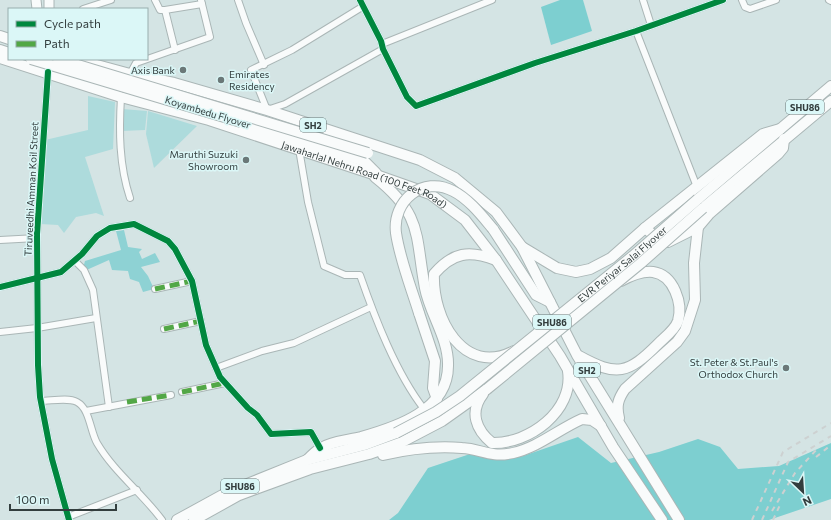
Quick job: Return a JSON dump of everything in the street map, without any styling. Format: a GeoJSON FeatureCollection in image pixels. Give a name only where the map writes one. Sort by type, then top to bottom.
{"type":"FeatureCollection","features":[{"type":"Feature","properties":{"kind":"main road","name":"Jawaharlal Nehru Road (100 Feet Road)"},"geometry":{"type":"LineString","coordinates":[[0,58],[48,72],[121,97],[210,120],[369,172],[430,194],[465,220],[496,260],[567,366],[613,447],[662,520]]}},
{"type":"Feature","properties":{"kind":"main road","name":"Koyambedu Flyover"},"geometry":{"type":"LineString","coordinates":[[34,60],[241,122],[364,161],[379,176]]}},
{"type":"Feature","properties":{"kind":"main road","name":"Koyambedu Flyover"},"geometry":{"type":"LineString","coordinates":[[61,60],[368,153],[389,150]]}},
{"type":"Feature","properties":{"kind":"main road","name":"SH2"},"geometry":{"type":"LineString","coordinates":[[76,60],[130,74],[174,83],[267,110],[420,160],[455,178],[496,212],[522,247],[578,355],[679,520]]}},
{"type":"Feature","properties":{"kind":"main road"},"geometry":{"type":"LineString","coordinates":[[164,109],[174,83]]}},
{"type":"Feature","properties":{"kind":"main road","name":"SHU86"},"geometry":{"type":"LineString","coordinates":[[780,128],[831,86]]}},
{"type":"Feature","properties":{"kind":"main road","name":"SHU86"},"geometry":{"type":"LineString","coordinates":[[784,139],[831,101]]}},
{"type":"Feature","properties":{"kind":"main road"},"geometry":{"type":"LineString","coordinates":[[522,247],[557,268],[576,272],[590,269],[611,258],[645,228],[763,134],[780,128]]}},
{"type":"Feature","properties":{"kind":"main road","name":"EVR Periyar Salai Flyover"},"geometry":{"type":"LineString","coordinates":[[324,456],[369,454],[400,443],[442,421],[487,389],[618,282],[770,144],[780,128]]}},
{"type":"Feature","properties":{"kind":"main road"},"geometry":{"type":"LineString","coordinates":[[645,228],[658,239],[668,242],[698,227],[709,214],[778,154],[783,148],[784,139]]}},
{"type":"Feature","properties":{"kind":"main road","name":"EVR Periyar Salai Flyover"},"geometry":{"type":"LineString","coordinates":[[309,464],[324,456],[396,433],[436,412],[460,396],[770,144],[784,139]]}},
{"type":"Feature","properties":{"kind":"main road"},"geometry":{"type":"LineString","coordinates":[[309,464],[410,418],[424,410],[437,399],[447,383],[449,365],[444,344],[425,289],[415,226],[408,211],[396,195],[369,172]]}},
{"type":"Feature","properties":{"kind":"main road"},"geometry":{"type":"LineString","coordinates":[[437,399],[434,384],[435,361],[419,313],[396,233],[396,219],[400,207],[408,196],[422,189],[437,186],[454,191],[474,207],[493,229],[530,283],[536,295],[550,302]]}},
{"type":"Feature","properties":{"kind":"main road"},"geometry":{"type":"LineString","coordinates":[[619,420],[617,406],[619,397],[625,389],[677,342],[685,331],[694,300],[694,263],[698,227]]}},
{"type":"Feature","properties":{"kind":"main road"},"geometry":{"type":"LineString","coordinates":[[496,260],[484,255],[464,254],[443,264],[434,274],[433,291],[446,327],[457,343],[472,355],[483,358],[495,358],[519,349]]}},
{"type":"Feature","properties":{"kind":"main road"},"geometry":{"type":"LineString","coordinates":[[578,355],[609,370],[621,370],[632,366],[648,354],[674,328],[678,321],[679,308],[677,296],[670,283],[664,276],[653,272],[644,273],[631,276],[618,282]]}},
{"type":"Feature","properties":{"kind":"main road"},"geometry":{"type":"LineString","coordinates":[[487,389],[476,406],[478,429],[492,443],[514,441],[530,434],[546,422],[558,410],[567,392],[569,382],[567,366]]}},
{"type":"Feature","properties":{"kind":"main road"},"geometry":{"type":"LineString","coordinates":[[309,464],[322,471],[396,452],[417,449],[464,448],[493,455],[513,453],[525,449],[582,419],[592,420],[601,426]]}},
{"type":"Feature","properties":{"kind":"main road","name":"SHU86"},"geometry":{"type":"LineString","coordinates":[[177,520],[230,490],[309,464]]}},
{"type":"Feature","properties":{"kind":"main road","name":"SHU86"},"geometry":{"type":"LineString","coordinates":[[194,520],[239,495],[309,464]]}},
{"type":"Feature","properties":{"kind":"street"},"geometry":{"type":"LineString","coordinates":[[86,8],[111,0]]}},
{"type":"Feature","properties":{"kind":"street"},"geometry":{"type":"LineString","coordinates":[[148,60],[210,37],[202,2],[160,10],[154,0]]}},
{"type":"Feature","properties":{"kind":"street"},"geometry":{"type":"LineString","coordinates":[[238,0],[246,23],[264,64]]}},
{"type":"Feature","properties":{"kind":"street"},"geometry":{"type":"LineString","coordinates":[[492,0],[382,46],[285,104],[267,110],[251,70],[292,50],[361,3],[382,46],[407,97],[416,106],[535,63],[636,31],[722,0]]}},
{"type":"Feature","properties":{"kind":"street"},"geometry":{"type":"LineString","coordinates":[[643,0],[651,25]]}},
{"type":"Feature","properties":{"kind":"street"},"geometry":{"type":"LineString","coordinates":[[742,0],[745,7],[750,9],[776,0]]}},
{"type":"Feature","properties":{"kind":"street"},"geometry":{"type":"LineString","coordinates":[[164,10],[176,50]]}},
{"type":"Feature","properties":{"kind":"street"},"geometry":{"type":"LineString","coordinates":[[636,31],[697,186]]}},
{"type":"Feature","properties":{"kind":"street"},"geometry":{"type":"LineString","coordinates":[[130,74],[136,64],[147,60]]}},
{"type":"Feature","properties":{"kind":"street","name":"Tiruveedhi Amman Koil Street"},"geometry":{"type":"LineString","coordinates":[[48,72],[37,238],[38,328],[41,401],[52,459],[68,519]]}},
{"type":"Feature","properties":{"kind":"street"},"geometry":{"type":"LineString","coordinates":[[121,97],[119,128],[121,165],[130,198]]}},
{"type":"Feature","properties":{"kind":"street"},"geometry":{"type":"LineString","coordinates":[[299,149],[308,202],[324,266],[345,275],[360,275],[371,307],[413,395],[424,410]]}},
{"type":"Feature","properties":{"kind":"street"},"geometry":{"type":"LineString","coordinates":[[0,287],[61,272],[82,254],[96,236],[110,228],[134,224],[168,241],[175,249],[192,281],[206,345],[216,368],[225,383],[248,408],[257,415],[271,434],[311,432],[324,456]]}},
{"type":"Feature","properties":{"kind":"street"},"geometry":{"type":"LineString","coordinates":[[0,240],[37,238]]}},
{"type":"Feature","properties":{"kind":"street"},"geometry":{"type":"LineString","coordinates":[[75,260],[84,270],[93,290],[108,407]]}},
{"type":"Feature","properties":{"kind":"street"},"geometry":{"type":"LineString","coordinates":[[155,289],[192,281]]}},
{"type":"Feature","properties":{"kind":"street"},"geometry":{"type":"LineString","coordinates":[[216,368],[262,351],[294,343],[371,307]]}},
{"type":"Feature","properties":{"kind":"street"},"geometry":{"type":"LineString","coordinates":[[0,332],[38,328],[96,318]]}},
{"type":"Feature","properties":{"kind":"street"},"geometry":{"type":"LineString","coordinates":[[164,329],[201,321]]}},
{"type":"Feature","properties":{"kind":"street"},"geometry":{"type":"LineString","coordinates":[[182,392],[225,383]]}},
{"type":"Feature","properties":{"kind":"street"},"geometry":{"type":"LineString","coordinates":[[86,411],[171,395]]}},
{"type":"Feature","properties":{"kind":"street"},"geometry":{"type":"LineString","coordinates":[[41,401],[61,400],[77,402],[86,411],[92,434],[101,450],[162,520]]}},
{"type":"Feature","properties":{"kind":"street"},"geometry":{"type":"LineString","coordinates":[[68,519],[137,490]]}},
{"type":"Feature","properties":{"kind":"shaded area"},"geometry":{"type":"Polygon","coordinates":[[[560,0],[583,0],[592,31],[551,45],[541,7],[560,0]]]}},
{"type":"Feature","properties":{"kind":"shaded area"},"geometry":{"type":"Polygon","coordinates":[[[88,96],[115,102],[113,149],[85,157],[104,216],[96,213],[76,217],[64,233],[58,225],[40,224],[45,140],[88,130],[88,96]]]}},
{"type":"Feature","properties":{"kind":"shaded area"},"geometry":{"type":"Polygon","coordinates":[[[122,109],[147,111],[145,130],[122,131],[122,109]]]}},
{"type":"Feature","properties":{"kind":"shaded area"},"geometry":{"type":"Polygon","coordinates":[[[148,111],[197,126],[154,168],[146,134],[148,111]]]}},
{"type":"Feature","properties":{"kind":"shaded area"},"geometry":{"type":"Polygon","coordinates":[[[124,230],[128,247],[142,249],[139,252],[142,259],[155,253],[160,262],[141,267],[148,276],[154,289],[143,292],[139,282],[130,279],[128,271],[112,270],[109,260],[82,272],[85,261],[121,250],[116,231],[124,230]]]}},
{"type":"Feature","properties":{"kind":"shaded area"},"geometry":{"type":"Polygon","coordinates":[[[578,437],[611,463],[659,452],[698,439],[720,447],[738,469],[779,466],[831,443],[831,499],[769,520],[389,520],[398,513],[428,468],[470,454],[520,457],[578,437]]]}},
{"type":"Feature","properties":{"kind":"railway"},"geometry":{"type":"LineString","coordinates":[[752,520],[783,452],[831,423]]}},
{"type":"Feature","properties":{"kind":"railway"},"geometry":{"type":"LineString","coordinates":[[762,520],[788,462],[831,436]]}},
{"type":"Feature","properties":{"kind":"railway"},"geometry":{"type":"LineString","coordinates":[[816,457],[831,445]]}},
{"type":"Feature","properties":{"kind":"railway"},"geometry":{"type":"LineString","coordinates":[[772,511],[795,473],[818,448]]}},
{"type":"Feature","properties":{"kind":"railway"},"geometry":{"type":"LineString","coordinates":[[773,520],[780,505]]}},
{"type":"Feature","properties":{"kind":"marked path"},"geometry":{"type":"LineString","coordinates":[[155,289],[192,281]]}},
{"type":"Feature","properties":{"kind":"marked path"},"geometry":{"type":"LineString","coordinates":[[164,329],[201,321]]}},
{"type":"Feature","properties":{"kind":"marked path"},"geometry":{"type":"LineString","coordinates":[[182,392],[225,383]]}},
{"type":"Feature","properties":{"kind":"marked path"},"geometry":{"type":"LineString","coordinates":[[127,402],[171,395]]}},
{"type":"Feature","properties":{"kind":"cycle path"},"geometry":{"type":"LineString","coordinates":[[360,0],[407,97],[416,106],[535,63],[636,31],[723,0]]}},
{"type":"Feature","properties":{"kind":"cycle path"},"geometry":{"type":"LineString","coordinates":[[48,72],[37,234],[38,365],[40,397],[52,459],[69,520]]}},
{"type":"Feature","properties":{"kind":"cycle path"},"geometry":{"type":"LineString","coordinates":[[0,287],[61,272],[82,254],[97,236],[110,228],[134,224],[168,241],[175,249],[192,281],[206,345],[220,377],[248,408],[257,415],[271,434],[311,432],[320,448]]}},
{"type":"Feature","properties":{"kind":"place","name":"Axis Bank"},"geometry":{"type":"Point","coordinates":[183,70]}},
{"type":"Feature","properties":{"kind":"place","name":"Emirates Residency"},"geometry":{"type":"Point","coordinates":[221,80]}},
{"type":"Feature","properties":{"kind":"place","name":"Maruthi Suzuki Showroom"},"geometry":{"type":"Point","coordinates":[246,160]}},
{"type":"Feature","properties":{"kind":"place","name":"St. Peter & St.Paul's Orthodox Church"},"geometry":{"type":"Point","coordinates":[786,368]}}]}
